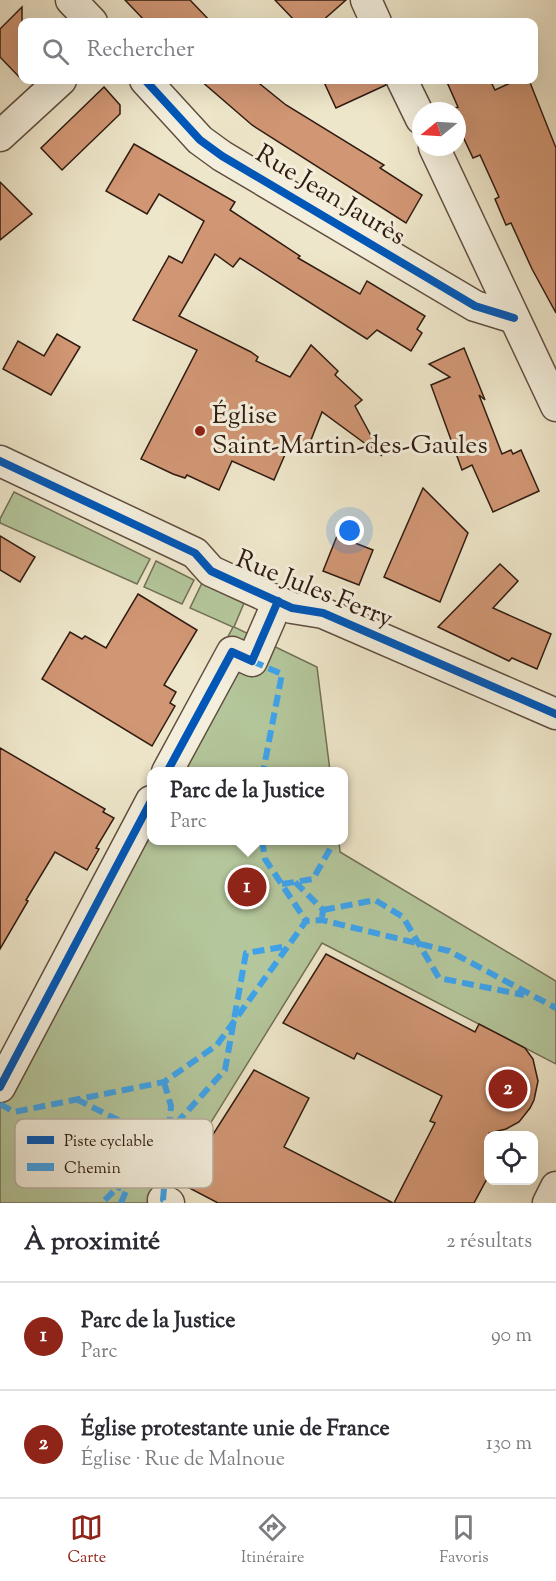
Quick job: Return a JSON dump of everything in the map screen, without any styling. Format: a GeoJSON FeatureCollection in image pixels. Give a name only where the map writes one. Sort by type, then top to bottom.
{"type":"FeatureCollection","features":[{"type":"Feature","properties":{"kind":"street"},"geometry":{"type":"LineString","coordinates":[[71,0],[88,18]]}},
{"type":"Feature","properties":{"kind":"street"},"geometry":{"type":"LineString","coordinates":[[366,0],[374,18]]}},
{"type":"Feature","properties":{"kind":"street"},"geometry":{"type":"LineString","coordinates":[[0,136],[57,84]]}},
{"type":"Feature","properties":{"kind":"street","name":"Rue Jean Jaurès"},"geometry":{"type":"LineString","coordinates":[[149,84],[200,140],[222,156],[475,306],[514,318]]}},
{"type":"Feature","properties":{"kind":"street"},"geometry":{"type":"LineString","coordinates":[[404,84],[413,102]]}},
{"type":"Feature","properties":{"kind":"street"},"geometry":{"type":"LineString","coordinates":[[438,156],[556,406]]}},
{"type":"Feature","properties":{"kind":"street","name":"Rue Jules Ferry"},"geometry":{"type":"LineString","coordinates":[[0,461],[195,553],[211,571],[292,608],[323,613],[556,714]]}},
{"type":"Feature","properties":{"kind":"street"},"geometry":{"type":"LineString","coordinates":[[169,767],[232,652],[252,661],[278,601]]}},
{"type":"Feature","properties":{"kind":"street"},"geometry":{"type":"LineString","coordinates":[[0,1087],[147,809]]}},
{"type":"Feature","properties":{"kind":"street"},"geometry":{"type":"LineString","coordinates":[[548,1203],[556,1188]]}},
{"type":"Feature","properties":{"kind":"green space"},"geometry":{"type":"Polygon","coordinates":[[[14,492],[150,559],[137,584],[0,523],[14,492]]]}},
{"type":"Feature","properties":{"kind":"green space"},"geometry":{"type":"Polygon","coordinates":[[[156,561],[194,580],[182,604],[144,587],[156,561]]]}},
{"type":"Feature","properties":{"kind":"green space"},"geometry":{"type":"Polygon","coordinates":[[[202,583],[244,603],[234,627],[317,667],[330,767],[159,767],[233,627],[190,608],[202,583]]]}},
{"type":"Feature","properties":{"kind":"green space"},"geometry":{"type":"Polygon","coordinates":[[[147,789],[147,845],[339,845],[340,852],[556,981],[556,1064],[322,943],[213,1119],[15,1119],[15,1188],[170,1188],[161,1203],[0,1203],[0,1066],[147,789]]]}},
{"type":"Feature","properties":{"kind":"building"},"geometry":{"type":"Polygon","coordinates":[[[125,0],[190,0],[207,18],[142,18],[125,0]]]}},
{"type":"Feature","properties":{"kind":"building"},"geometry":{"type":"Polygon","coordinates":[[[275,0],[346,0],[326,18],[292,18],[275,0]]]}},
{"type":"Feature","properties":{"kind":"building"},"geometry":{"type":"Polygon","coordinates":[[[22,7],[22,18],[18,18],[18,76],[0,57],[0,29],[22,7]]]}},
{"type":"Feature","properties":{"kind":"building"},"geometry":{"type":"Polygon","coordinates":[[[205,84],[260,84],[286,105],[384,165],[380,168],[422,195],[406,223],[252,125],[205,84]]]}},
{"type":"Feature","properties":{"kind":"building"},"geometry":{"type":"Polygon","coordinates":[[[325,84],[386,84],[386,85],[336,108],[325,84]]]}},
{"type":"Feature","properties":{"kind":"building"},"geometry":{"type":"Polygon","coordinates":[[[448,84],[492,84],[495,90],[508,84],[531,84],[556,148],[556,313],[511,223],[506,225],[495,199],[499,197],[480,155],[473,158],[466,143],[466,102],[456,102],[448,84]]]}},
{"type":"Feature","properties":{"kind":"building"},"geometry":{"type":"Polygon","coordinates":[[[104,87],[120,105],[120,114],[62,170],[41,148],[104,87]]]}},
{"type":"Feature","properties":{"kind":"building"},"geometry":{"type":"Polygon","coordinates":[[[134,144],[235,202],[230,210],[300,256],[298,258],[360,294],[367,281],[425,316],[417,329],[422,333],[411,351],[377,330],[367,339],[240,258],[233,267],[215,254],[179,316],[251,352],[258,357],[256,361],[290,377],[311,345],[338,371],[335,375],[362,400],[355,406],[382,456],[322,412],[307,450],[290,443],[274,480],[232,461],[219,490],[187,475],[185,478],[173,474],[141,459],[197,350],[133,320],[169,256],[182,263],[204,221],[159,194],[147,214],[106,191],[134,144]]]}},
{"type":"Feature","properties":{"kind":"building"},"geometry":{"type":"Polygon","coordinates":[[[0,182],[32,214],[0,240],[0,182]]]}},
{"type":"Feature","properties":{"kind":"building"},"geometry":{"type":"Polygon","coordinates":[[[57,334],[80,347],[51,395],[3,369],[18,341],[44,356],[57,334]]]}},
{"type":"Feature","properties":{"kind":"building"},"geometry":{"type":"Polygon","coordinates":[[[464,348],[485,400],[479,395],[502,454],[511,450],[513,454],[521,450],[539,491],[493,512],[472,465],[462,470],[431,385],[450,377],[429,364],[464,348]]]}},
{"type":"Feature","properties":{"kind":"building"},"geometry":{"type":"Polygon","coordinates":[[[423,488],[468,533],[440,602],[384,577],[423,488]]]}},
{"type":"Feature","properties":{"kind":"building"},"geometry":{"type":"Polygon","coordinates":[[[0,536],[35,557],[20,582],[0,570],[0,536]]]}},
{"type":"Feature","properties":{"kind":"building"},"geometry":{"type":"Polygon","coordinates":[[[337,536],[373,550],[359,585],[323,571],[337,536]]]}},
{"type":"Feature","properties":{"kind":"building"},"geometry":{"type":"Polygon","coordinates":[[[500,564],[518,581],[493,608],[551,634],[537,669],[512,658],[509,661],[438,627],[500,564]]]}},
{"type":"Feature","properties":{"kind":"building"},"geometry":{"type":"Polygon","coordinates":[[[138,594],[197,630],[164,685],[176,692],[170,703],[175,706],[152,746],[42,679],[70,632],[82,639],[85,636],[106,648],[138,594]]]}},
{"type":"Feature","properties":{"kind":"building"},"geometry":{"type":"Polygon","coordinates":[[[0,748],[105,809],[103,812],[114,818],[96,848],[99,849],[87,870],[55,852],[0,949],[0,748]]]}},
{"type":"Feature","properties":{"kind":"building"},"geometry":{"type":"Polygon","coordinates":[[[326,954],[475,1032],[479,1024],[525,1048],[533,1059],[538,1081],[534,1100],[519,1122],[506,1129],[484,1131],[484,1184],[474,1203],[394,1203],[435,1123],[430,1121],[442,1096],[357,1053],[354,1059],[283,1023],[326,954]]]}},
{"type":"Feature","properties":{"kind":"building"},"geometry":{"type":"Polygon","coordinates":[[[254,1070],[309,1098],[284,1147],[393,1203],[218,1203],[189,1188],[213,1188],[213,1134],[254,1070]]]}},
{"type":"Feature","properties":{"kind":"marked path"},"geometry":{"type":"LineString","coordinates":[[252,661],[282,674],[264,767]]}},
{"type":"Feature","properties":{"kind":"marked path"},"geometry":{"type":"LineString","coordinates":[[263,845],[265,859],[306,921]]}},
{"type":"Feature","properties":{"kind":"marked path"},"geometry":{"type":"LineString","coordinates":[[282,884],[313,879],[332,845]]}},
{"type":"Feature","properties":{"kind":"marked path"},"geometry":{"type":"LineString","coordinates":[[295,882],[323,910],[322,917]]}},
{"type":"Feature","properties":{"kind":"marked path"},"geometry":{"type":"LineString","coordinates":[[323,910],[375,900],[403,917],[439,978],[524,995]]}},
{"type":"Feature","properties":{"kind":"marked path"},"geometry":{"type":"LineString","coordinates":[[0,1104],[14,1112],[164,1082],[217,1045],[306,921],[322,920],[449,951],[556,1008]]}},
{"type":"Feature","properties":{"kind":"marked path"},"geometry":{"type":"LineString","coordinates":[[180,1119],[225,1070],[246,953],[288,946]]}},
{"type":"Feature","properties":{"kind":"marked path"},"geometry":{"type":"LineString","coordinates":[[164,1082],[171,1106],[170,1119]]}},
{"type":"Feature","properties":{"kind":"marked path"},"geometry":{"type":"LineString","coordinates":[[76,1099],[116,1119]]}},
{"type":"Feature","properties":{"kind":"marked path"},"geometry":{"type":"LineString","coordinates":[[102,1203],[117,1188]]}},
{"type":"Feature","properties":{"kind":"marked path"},"geometry":{"type":"LineString","coordinates":[[120,1188],[126,1191],[121,1203]]}},
{"type":"Feature","properties":{"kind":"marked path"},"geometry":{"type":"LineString","coordinates":[[164,1188],[163,1200],[169,1203]]}},
{"type":"Feature","properties":{"kind":"cycle path"},"geometry":{"type":"LineString","coordinates":[[149,84],[200,140],[222,156],[475,306],[514,318]]}},
{"type":"Feature","properties":{"kind":"cycle path"},"geometry":{"type":"LineString","coordinates":[[0,461],[195,553],[211,571],[292,608],[323,613],[556,714]]}},
{"type":"Feature","properties":{"kind":"cycle path"},"geometry":{"type":"LineString","coordinates":[[170,767],[232,652],[252,661],[278,601]]}},
{"type":"Feature","properties":{"kind":"cycle path"},"geometry":{"type":"LineString","coordinates":[[0,1087],[147,809]]}},
{"type":"Feature","properties":{"kind":"place","name":"Église Saint-Martin-des-Gaules"},"geometry":{"type":"Point","coordinates":[200,431]}},
{"type":"Feature","properties":{"kind":"place","name":"Parc de la Justice"},"geometry":{"type":"Point","coordinates":[247,887]}},
{"type":"Feature","properties":{"kind":"place","name":"Église protestante unie de France"},"geometry":{"type":"Point","coordinates":[508,1089]}}]}
